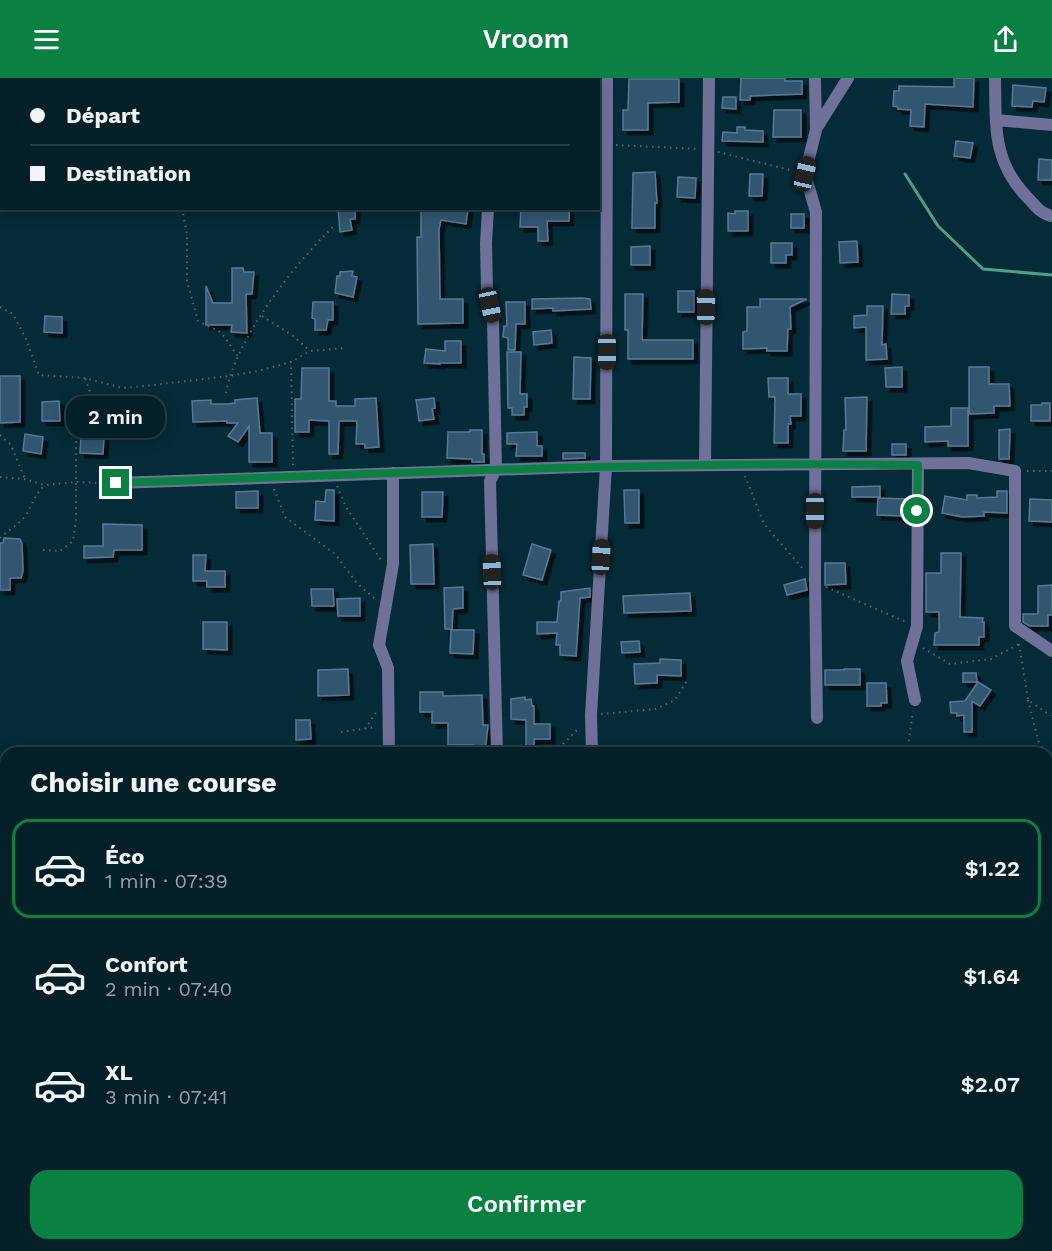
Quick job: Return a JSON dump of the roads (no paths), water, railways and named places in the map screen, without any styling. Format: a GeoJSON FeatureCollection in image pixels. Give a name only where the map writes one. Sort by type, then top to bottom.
{"type":"FeatureCollection","features":[{"type":"Feature","properties":{"kind":"street"},"geometry":{"type":"LineString","coordinates":[[592,747],[591,715],[606,466],[607,78]]}},
{"type":"Feature","properties":{"kind":"street"},"geometry":{"type":"LineString","coordinates":[[705,465],[709,78]]}},
{"type":"Feature","properties":{"kind":"street"},"geometry":{"type":"LineString","coordinates":[[815,78],[816,130],[805,174],[816,212],[817,718]]}},
{"type":"Feature","properties":{"kind":"street"},"geometry":{"type":"LineString","coordinates":[[816,130],[848,78]]}},
{"type":"Feature","properties":{"kind":"street"},"geometry":{"type":"LineString","coordinates":[[995,78],[996,132],[1004,166],[1020,190],[1044,214],[1052,216]]}},
{"type":"Feature","properties":{"kind":"street"},"geometry":{"type":"LineString","coordinates":[[996,120],[1052,125]]}},
{"type":"Feature","properties":{"kind":"street"},"geometry":{"type":"LineString","coordinates":[[488,210],[487,290],[494,319],[496,469],[490,481],[497,747]]}},
{"type":"Feature","properties":{"kind":"street"},"geometry":{"type":"LineString","coordinates":[[116,483],[606,466],[968,463],[1015,471],[1015,626],[1052,651]]}},
{"type":"Feature","properties":{"kind":"street"},"geometry":{"type":"LineString","coordinates":[[915,700],[908,661],[917,626],[918,465]]}},
{"type":"Feature","properties":{"kind":"street"},"geometry":{"type":"LineString","coordinates":[[388,747],[388,668],[379,645],[393,564],[393,473]]}},
{"type":"Feature","properties":{"kind":"waterway"},"geometry":{"type":"LineString","coordinates":[[905,174],[938,226],[983,269],[1052,275]]}}]}
